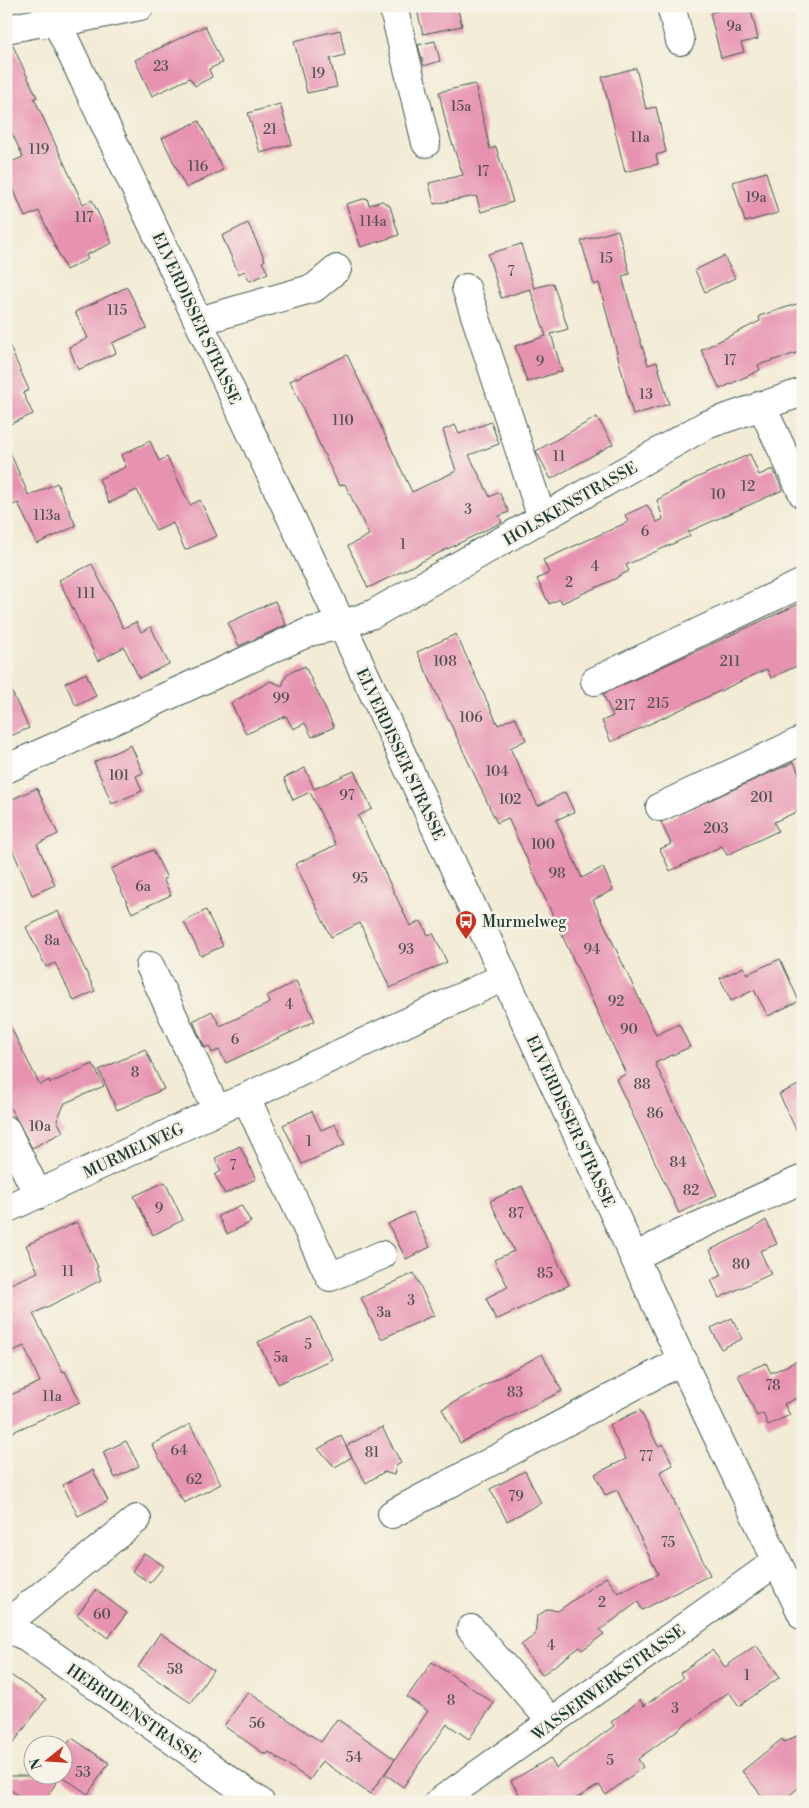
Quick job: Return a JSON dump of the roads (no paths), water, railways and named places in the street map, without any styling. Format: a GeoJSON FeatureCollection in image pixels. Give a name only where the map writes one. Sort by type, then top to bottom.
{"type":"FeatureCollection","features":[{"type":"Feature","properties":{"kind":"street"},"geometry":{"type":"LineString","coordinates":[[6,29],[38,23],[53,14],[140,6]]}},
{"type":"Feature","properties":{"kind":"street"},"geometry":{"type":"LineString","coordinates":[[393,6],[426,143]]}},
{"type":"Feature","properties":{"kind":"street"},"geometry":{"type":"LineString","coordinates":[[672,6],[680,41]]}},
{"type":"Feature","properties":{"kind":"street","name":"ELVERDISSER STRASSE"},"geometry":{"type":"LineString","coordinates":[[53,14],[342,625],[776,1562],[803,1616]]}},
{"type":"Feature","properties":{"kind":"street"},"geometry":{"type":"LineString","coordinates":[[198,321],[314,288],[337,269]]}},
{"type":"Feature","properties":{"kind":"street"},"geometry":{"type":"LineString","coordinates":[[466,288],[542,518]]}},
{"type":"Feature","properties":{"kind":"street","name":"HOLSKENSTRASSE"},"geometry":{"type":"LineString","coordinates":[[342,625],[373,614],[706,425],[803,392]]}},
{"type":"Feature","properties":{"kind":"street"},"geometry":{"type":"LineString","coordinates":[[761,405],[803,494]]}},
{"type":"Feature","properties":{"kind":"street"},"geometry":{"type":"LineString","coordinates":[[595,681],[803,583]]}},
{"type":"Feature","properties":{"kind":"street"},"geometry":{"type":"LineString","coordinates":[[6,769],[309,632],[342,625]]}},
{"type":"Feature","properties":{"kind":"street"},"geometry":{"type":"LineString","coordinates":[[660,807],[803,740]]}},
{"type":"Feature","properties":{"kind":"street"},"geometry":{"type":"LineString","coordinates":[[150,966],[217,1111]]}},
{"type":"Feature","properties":{"kind":"street","name":"MURMELWEG"},"geometry":{"type":"LineString","coordinates":[[6,1209],[504,977]]}},
{"type":"Feature","properties":{"kind":"street"},"geometry":{"type":"LineString","coordinates":[[246,1098],[330,1278],[382,1255]]}},
{"type":"Feature","properties":{"kind":"street"},"geometry":{"type":"LineString","coordinates":[[6,1130],[38,1194]]}},
{"type":"Feature","properties":{"kind":"street"},"geometry":{"type":"LineString","coordinates":[[635,1257],[669,1239],[803,1179]]}},
{"type":"Feature","properties":{"kind":"street"},"geometry":{"type":"LineString","coordinates":[[392,1514],[683,1360]]}},
{"type":"Feature","properties":{"kind":"street"},"geometry":{"type":"LineString","coordinates":[[6,1626],[137,1519]]}},
{"type":"Feature","properties":{"kind":"street","name":"WASSERWERKSTRASSE"},"geometry":{"type":"LineString","coordinates":[[439,1802],[776,1562]]}},
{"type":"Feature","properties":{"kind":"street","name":"HEBRIDENSTRASSE"},"geometry":{"type":"LineString","coordinates":[[6,1626],[27,1637],[260,1802]]}},
{"type":"Feature","properties":{"kind":"street"},"geometry":{"type":"LineString","coordinates":[[471,1629],[552,1722]]}},
{"type":"Feature","properties":{"kind":"place","name":"Murmelweg"},"geometry":{"type":"Point","coordinates":[466,940]}}]}
